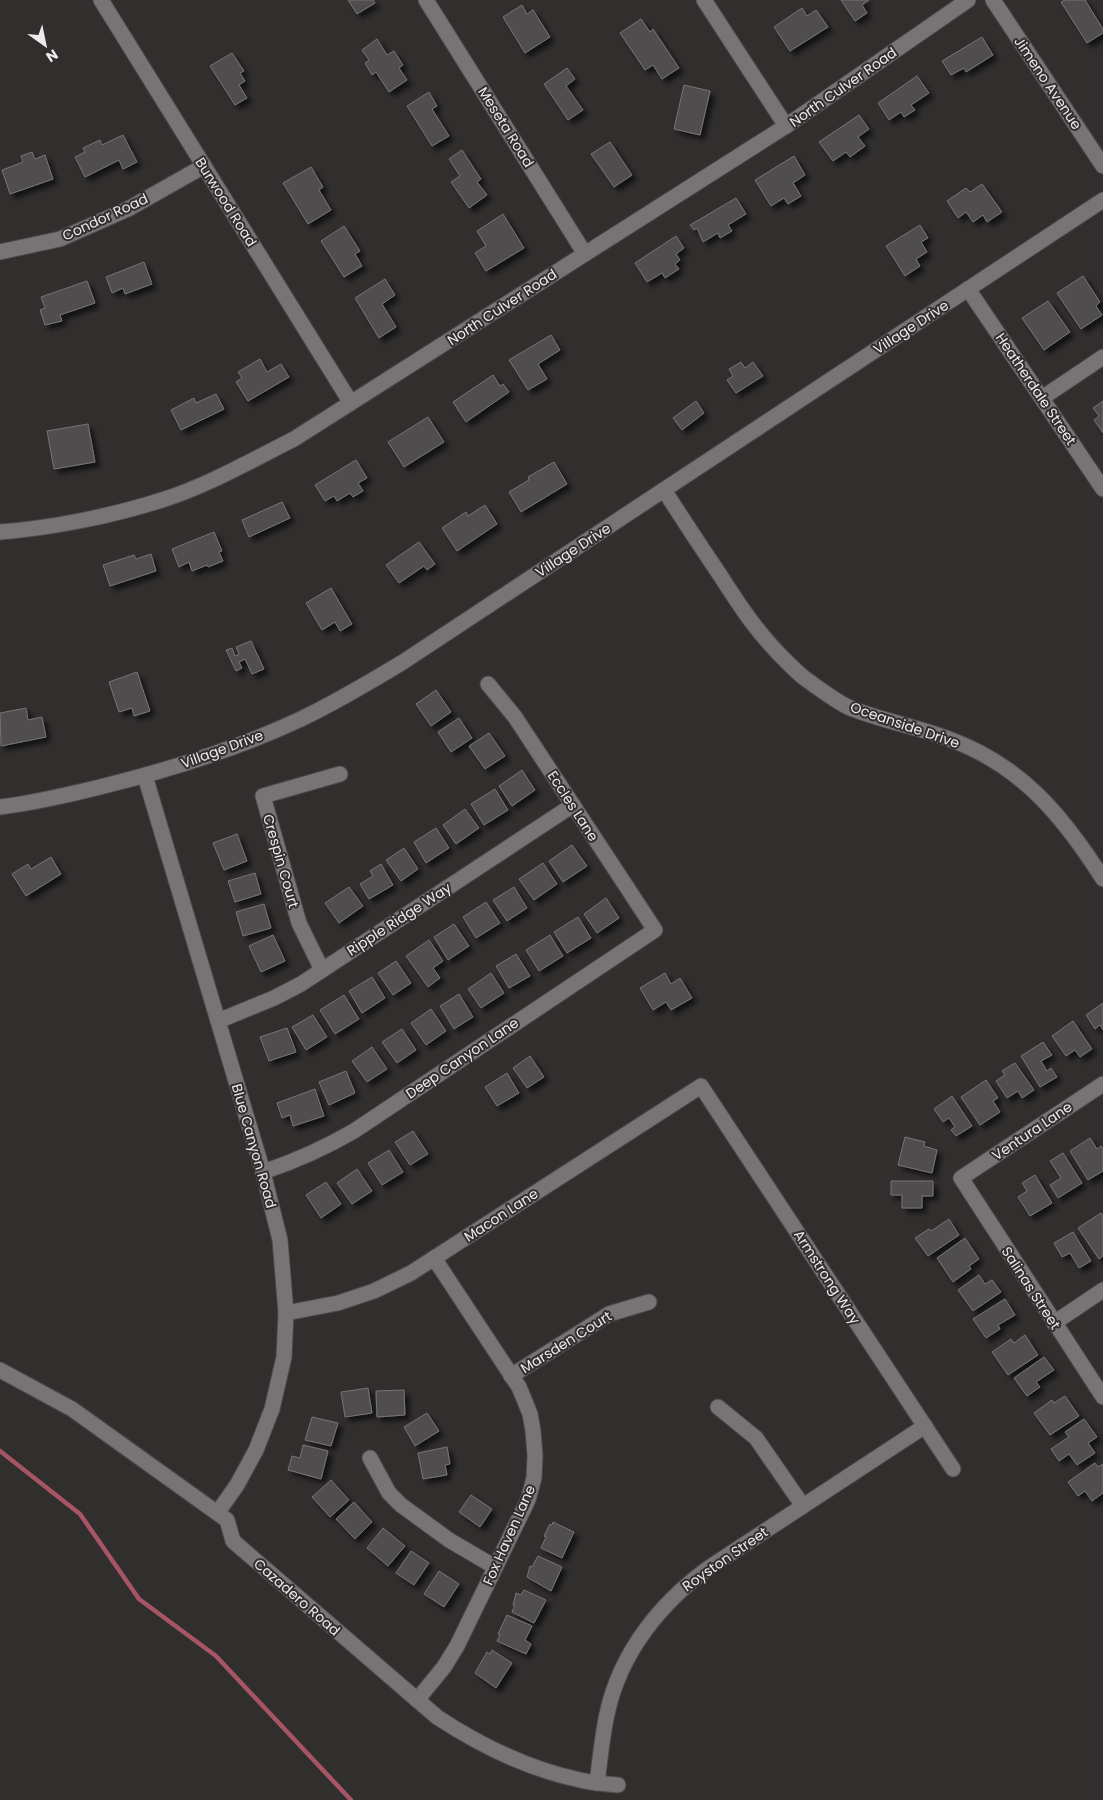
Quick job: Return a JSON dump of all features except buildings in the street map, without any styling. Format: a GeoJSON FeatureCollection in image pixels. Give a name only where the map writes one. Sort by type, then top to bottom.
{"type":"FeatureCollection","features":[{"type":"Feature","properties":{"kind":"street","name":"Burwood Road"},"geometry":{"type":"LineString","coordinates":[[101,0],[351,403]]}},
{"type":"Feature","properties":{"kind":"street","name":"Meseta Road"},"geometry":{"type":"LineString","coordinates":[[426,0],[586,254]]}},
{"type":"Feature","properties":{"kind":"street"},"geometry":{"type":"LineString","coordinates":[[704,0],[786,126]]}},
{"type":"Feature","properties":{"kind":"street","name":"North Culver Road"},"geometry":{"type":"LineString","coordinates":[[0,532],[94,518],[163,500],[224,474],[294,439],[786,126],[968,0]]}},
{"type":"Feature","properties":{"kind":"street","name":"Jimeno Avenue"},"geometry":{"type":"LineString","coordinates":[[993,0],[1103,166]]}},
{"type":"Feature","properties":{"kind":"street","name":"Condor Road"},"geometry":{"type":"LineString","coordinates":[[0,252],[60,239],[128,208],[204,166]]}},
{"type":"Feature","properties":{"kind":"street","name":"Village Drive"},"geometry":{"type":"LineString","coordinates":[[0,806],[69,794],[145,776],[240,744],[300,719],[348,694],[403,662],[1103,200]]}},
{"type":"Feature","properties":{"kind":"street","name":"Heatherdale Street"},"geometry":{"type":"LineString","coordinates":[[968,289],[1103,489]]}},
{"type":"Feature","properties":{"kind":"street"},"geometry":{"type":"LineString","coordinates":[[1042,398],[1103,356]]}},
{"type":"Feature","properties":{"kind":"street","name":"Oceanside Drive"},"geometry":{"type":"LineString","coordinates":[[664,490],[751,622],[767,643],[804,678],[846,706],[880,719],[949,739],[980,752],[1012,771],[1057,813],[1082,845],[1103,879]]}},
{"type":"Feature","properties":{"kind":"street","name":"Eccles Lane"},"geometry":{"type":"LineString","coordinates":[[488,684],[515,716],[655,930]]}},
{"type":"Feature","properties":{"kind":"street","name":"Crespin Court"},"geometry":{"type":"LineString","coordinates":[[322,970],[299,923],[263,796],[340,774]]}},
{"type":"Feature","properties":{"kind":"street","name":"Blue Canyon Road"},"geometry":{"type":"LineString","coordinates":[[145,776],[263,1172],[280,1240],[286,1313],[284,1357],[272,1409],[256,1450],[237,1485],[218,1512]]}},
{"type":"Feature","properties":{"kind":"street","name":"Ripple Ridge Way"},"geometry":{"type":"LineString","coordinates":[[218,1021],[274,998],[301,984],[573,805]]}},
{"type":"Feature","properties":{"kind":"street","name":"Deep Canyon Lane"},"geometry":{"type":"LineString","coordinates":[[263,1172],[312,1154],[354,1131],[655,930]]}},
{"type":"Feature","properties":{"kind":"street","name":"Ventura Lane"},"geometry":{"type":"LineString","coordinates":[[961,1178],[1103,1084]]}},
{"type":"Feature","properties":{"kind":"street","name":"Macon Lane"},"geometry":{"type":"LineString","coordinates":[[286,1313],[338,1303],[374,1291],[411,1273],[701,1086]]}},
{"type":"Feature","properties":{"kind":"street","name":"Armstrong Way"},"geometry":{"type":"LineString","coordinates":[[701,1086],[953,1468]]}},
{"type":"Feature","properties":{"kind":"street","name":"Salinas Street"},"geometry":{"type":"LineString","coordinates":[[961,1178],[1103,1396]]}},
{"type":"Feature","properties":{"kind":"street","name":"Fox Haven Lane"},"geometry":{"type":"LineString","coordinates":[[417,1700],[444,1667],[457,1646],[528,1500],[534,1478],[535,1455],[530,1414],[519,1387],[434,1258]]}},
{"type":"Feature","properties":{"kind":"street"},"geometry":{"type":"LineString","coordinates":[[1054,1323],[1103,1290]]}},
{"type":"Feature","properties":{"kind":"street","name":"Marsden Court"},"geometry":{"type":"LineString","coordinates":[[512,1376],[609,1314],[649,1302]]}},
{"type":"Feature","properties":{"kind":"street","name":"Cazadero Road"},"geometry":{"type":"LineString","coordinates":[[0,1370],[72,1408],[218,1512],[228,1520],[234,1541],[437,1717],[498,1753],[580,1781],[618,1785]]}},
{"type":"Feature","properties":{"kind":"street"},"geometry":{"type":"LineString","coordinates":[[718,1407],[756,1438],[803,1506]]}},
{"type":"Feature","properties":{"kind":"street","name":"Royston Street"},"geometry":{"type":"LineString","coordinates":[[597,1783],[607,1713],[616,1682],[646,1628],[666,1604],[688,1584],[925,1426]]}},
{"type":"Feature","properties":{"kind":"street"},"geometry":{"type":"LineString","coordinates":[[370,1458],[389,1493],[401,1505],[448,1540],[495,1567]]}},
{"type":"Feature","properties":{"kind":"waterway"},"geometry":{"type":"LineString","coordinates":[[0,1451],[80,1514],[139,1599],[216,1656],[351,1800]]}}]}
